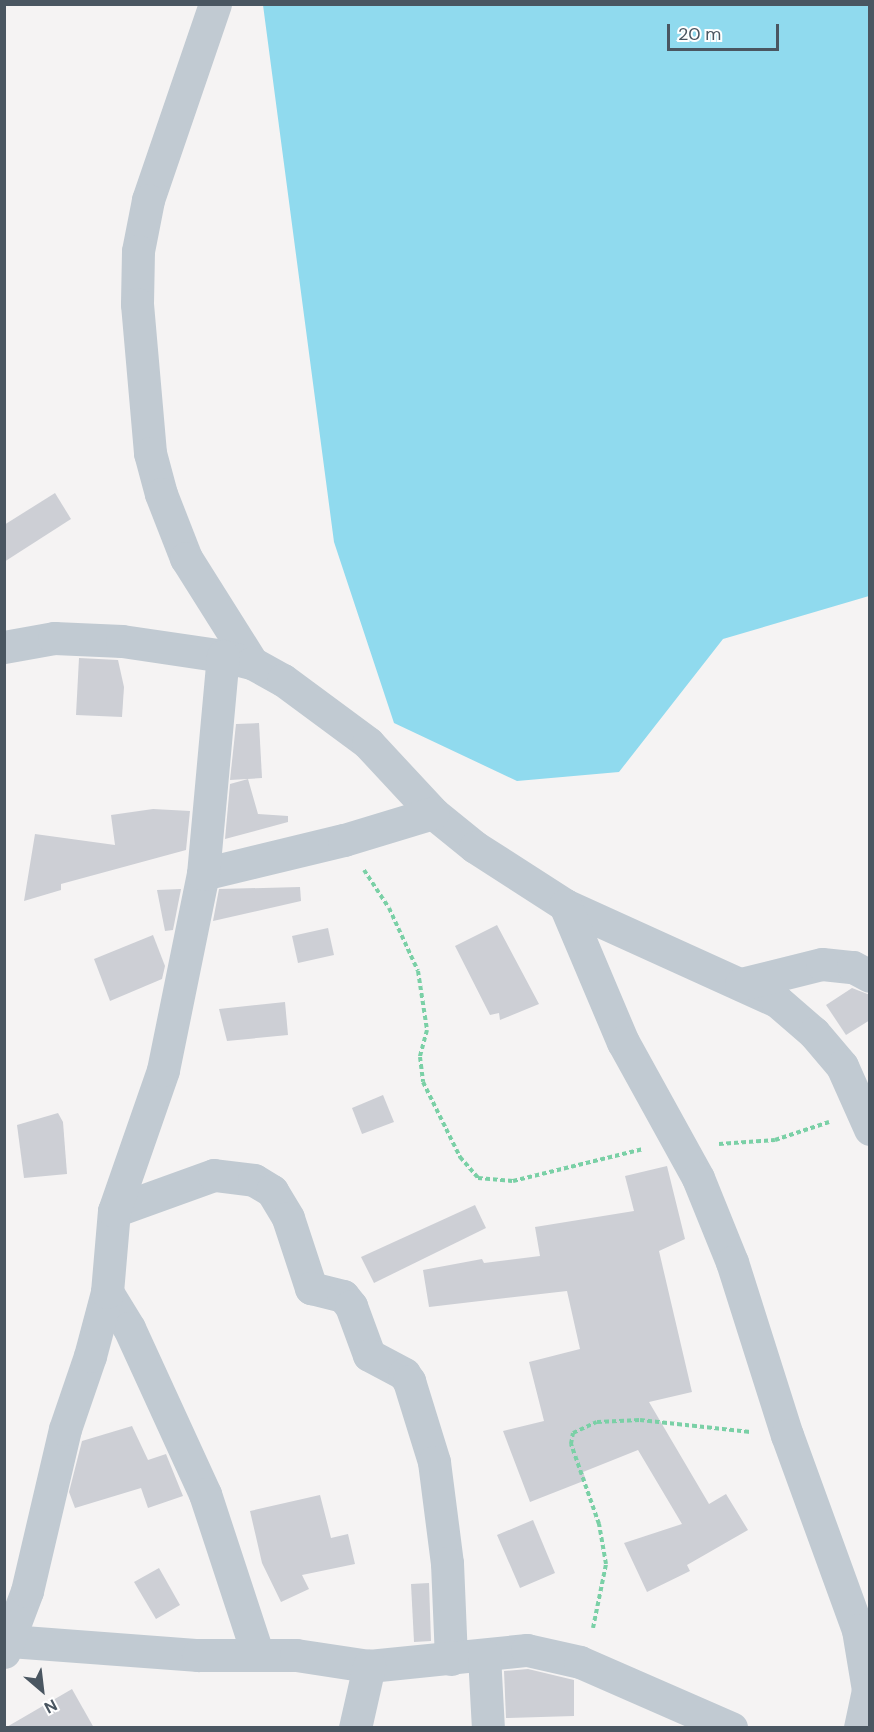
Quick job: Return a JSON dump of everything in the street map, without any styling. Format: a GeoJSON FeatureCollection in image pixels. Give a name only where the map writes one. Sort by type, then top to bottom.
{"type":"FeatureCollection","features":[{"type":"Feature","properties":{"kind":"street"},"geometry":{"type":"LineString","coordinates":[[215,4],[148,200],[138,251],[137,304],[150,453],[161,494],[186,558],[238,660],[203,874],[163,1070],[114,1211],[107,1292],[90,1356],[64,1429],[27,1591],[7,1647],[296,1655],[369,1666],[527,1650],[580,1662],[731,1728]]}},
{"type":"Feature","properties":{"kind":"street"},"geometry":{"type":"LineString","coordinates":[[4,647],[54,638],[122,641],[238,660],[308,697],[368,743],[433,813],[475,847],[565,905],[777,1001],[814,1033],[842,1066],[867,1120]]}},
{"type":"Feature","properties":{"kind":"street"},"geometry":{"type":"LineString","coordinates":[[203,874],[344,840],[433,813]]}},
{"type":"Feature","properties":{"kind":"street"},"geometry":{"type":"LineString","coordinates":[[565,905],[623,1042],[698,1178],[732,1262],[787,1435],[858,1630],[867,1666],[868,1690],[860,1728]]}},
{"type":"Feature","properties":{"kind":"street"},"geometry":{"type":"LineString","coordinates":[[741,984],[822,964],[853,967],[870,976]]}},
{"type":"Feature","properties":{"kind":"street"},"geometry":{"type":"LineString","coordinates":[[114,1211],[214,1175],[254,1180],[272,1191],[288,1218],[311,1288],[343,1296],[351,1306],[369,1355],[404,1374],[409,1381],[434,1462],[447,1563],[451,1659]]}},
{"type":"Feature","properties":{"kind":"street"},"geometry":{"type":"LineString","coordinates":[[107,1292],[129,1328],[205,1494],[258,1655]]}},
{"type":"Feature","properties":{"kind":"street"},"geometry":{"type":"LineString","coordinates":[[484,1655],[488,1728]]}},
{"type":"Feature","properties":{"kind":"street"},"geometry":{"type":"LineString","coordinates":[[355,1728],[369,1666]]}},
{"type":"Feature","properties":{"kind":"path"},"geometry":{"type":"LineString","coordinates":[[344,840],[389,908],[418,971],[427,1030],[420,1071],[460,1157],[478,1178],[513,1181],[647,1148],[775,1140],[867,1120]]}},
{"type":"Feature","properties":{"kind":"path"},"geometry":{"type":"LineString","coordinates":[[580,1662],[593,1628],[606,1564],[599,1524],[571,1444],[573,1433],[597,1422],[640,1420],[787,1435]]}},
{"type":"Feature","properties":{"kind":"water"},"geometry":{"type":"Polygon","coordinates":[[[263,5],[869,5],[869,596],[723,639],[619,772],[517,781],[394,723],[334,542],[263,5]]]}},
{"type":"Feature","properties":{"kind":"building"},"geometry":{"type":"Polygon","coordinates":[[[55,493],[71,519],[4,562],[4,525],[55,493]]]}},
{"type":"Feature","properties":{"kind":"building"},"geometry":{"type":"Polygon","coordinates":[[[79,658],[118,660],[124,687],[122,717],[76,715],[79,658]]]}},
{"type":"Feature","properties":{"kind":"building"},"geometry":{"type":"Polygon","coordinates":[[[259,723],[262,778],[230,780],[236,724],[259,723]]]}},
{"type":"Feature","properties":{"kind":"building"},"geometry":{"type":"Polygon","coordinates":[[[248,779],[258,814],[288,816],[288,822],[225,839],[230,784],[248,779]]]}},
{"type":"Feature","properties":{"kind":"building"},"geometry":{"type":"Polygon","coordinates":[[[153,809],[190,811],[186,850],[61,884],[61,890],[24,901],[35,834],[115,845],[111,815],[153,809]]]}},
{"type":"Feature","properties":{"kind":"building"},"geometry":{"type":"Polygon","coordinates":[[[300,887],[301,901],[213,921],[219,889],[300,887]]]}},
{"type":"Feature","properties":{"kind":"building"},"geometry":{"type":"Polygon","coordinates":[[[181,889],[173,930],[165,931],[157,890],[181,889]]]}},
{"type":"Feature","properties":{"kind":"building"},"geometry":{"type":"Polygon","coordinates":[[[497,925],[539,1004],[500,1020],[499,1013],[490,1015],[455,946],[497,925]]]}},
{"type":"Feature","properties":{"kind":"building"},"geometry":{"type":"Polygon","coordinates":[[[328,928],[334,955],[298,963],[292,936],[328,928]]]}},
{"type":"Feature","properties":{"kind":"building"},"geometry":{"type":"Polygon","coordinates":[[[153,935],[165,966],[162,979],[110,1001],[94,959],[153,935]]]}},
{"type":"Feature","properties":{"kind":"building"},"geometry":{"type":"Polygon","coordinates":[[[852,988],[870,995],[870,1020],[846,1035],[826,1005],[852,988]]]}},
{"type":"Feature","properties":{"kind":"building"},"geometry":{"type":"Polygon","coordinates":[[[285,1002],[288,1035],[227,1041],[219,1009],[285,1002]]]}},
{"type":"Feature","properties":{"kind":"building"},"geometry":{"type":"Polygon","coordinates":[[[383,1095],[394,1122],[362,1134],[352,1108],[383,1095]]]}},
{"type":"Feature","properties":{"kind":"building"},"geometry":{"type":"Polygon","coordinates":[[[58,1113],[63,1122],[67,1174],[24,1178],[17,1125],[58,1113]]]}},
{"type":"Feature","properties":{"kind":"building"},"geometry":{"type":"Polygon","coordinates":[[[667,1166],[685,1239],[659,1251],[692,1392],[649,1402],[709,1504],[726,1494],[748,1530],[687,1565],[690,1571],[647,1592],[624,1543],[682,1524],[638,1450],[583,1472],[586,1480],[530,1502],[503,1431],[544,1421],[529,1362],[580,1349],[567,1291],[429,1307],[423,1270],[482,1259],[484,1263],[540,1256],[535,1227],[634,1211],[625,1176],[667,1166]]]}},
{"type":"Feature","properties":{"kind":"building"},"geometry":{"type":"Polygon","coordinates":[[[475,1205],[486,1228],[374,1283],[361,1257],[475,1205]]]}},
{"type":"Feature","properties":{"kind":"building"},"geometry":{"type":"Polygon","coordinates":[[[132,1426],[148,1460],[166,1454],[183,1496],[148,1508],[141,1488],[75,1508],[69,1492],[82,1441],[132,1426]]]}},
{"type":"Feature","properties":{"kind":"building"},"geometry":{"type":"Polygon","coordinates":[[[320,1495],[331,1538],[348,1534],[355,1564],[302,1575],[309,1589],[281,1602],[262,1563],[250,1511],[320,1495]]]}},
{"type":"Feature","properties":{"kind":"building"},"geometry":{"type":"Polygon","coordinates":[[[533,1520],[555,1573],[520,1588],[497,1535],[533,1520]]]}},
{"type":"Feature","properties":{"kind":"building"},"geometry":{"type":"Polygon","coordinates":[[[159,1568],[180,1605],[156,1619],[134,1582],[159,1568]]]}},
{"type":"Feature","properties":{"kind":"building"},"geometry":{"type":"Polygon","coordinates":[[[429,1583],[431,1641],[414,1642],[411,1584],[429,1583]]]}},
{"type":"Feature","properties":{"kind":"building"},"geometry":{"type":"Polygon","coordinates":[[[528,1669],[574,1680],[574,1716],[506,1718],[504,1671],[528,1669]]]}},
{"type":"Feature","properties":{"kind":"building"},"geometry":{"type":"Polygon","coordinates":[[[72,1689],[94,1728],[5,1728],[72,1689]]]}}]}
